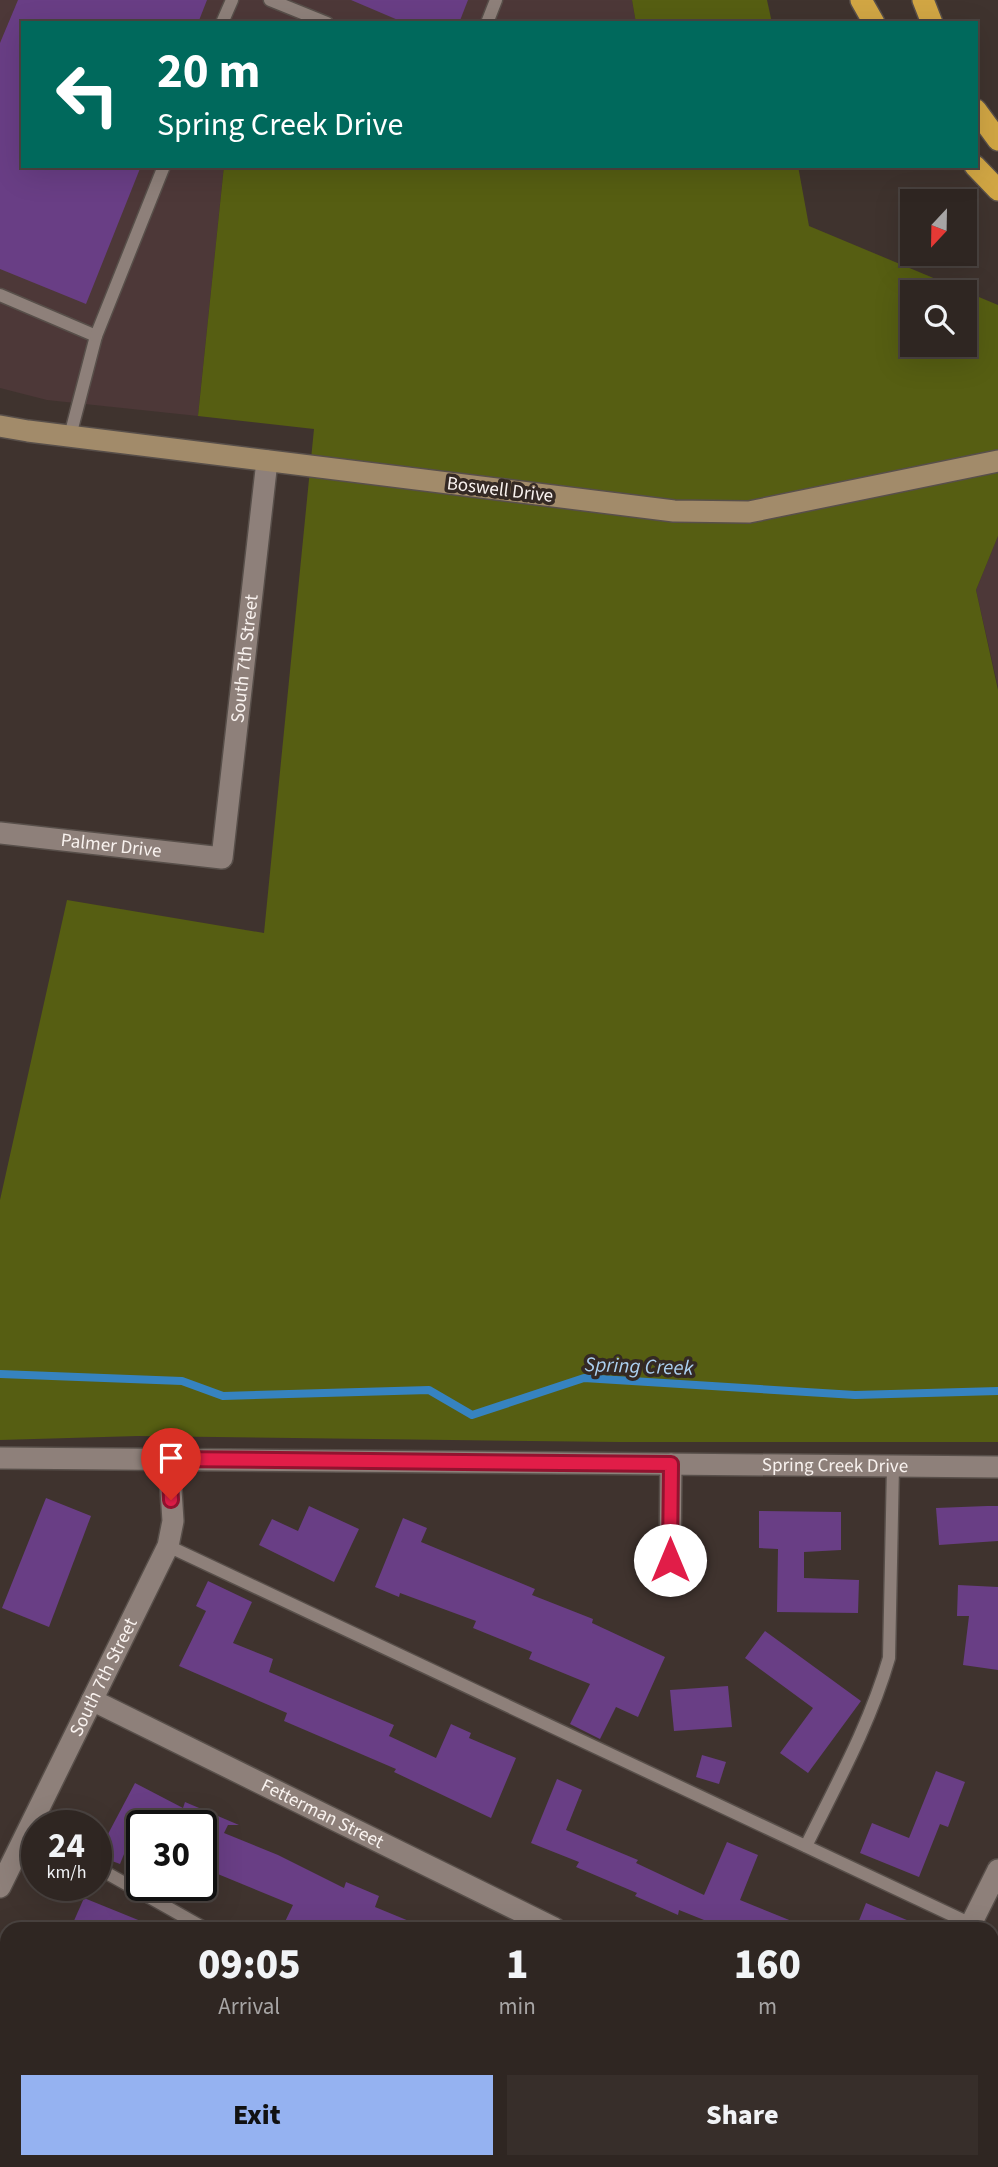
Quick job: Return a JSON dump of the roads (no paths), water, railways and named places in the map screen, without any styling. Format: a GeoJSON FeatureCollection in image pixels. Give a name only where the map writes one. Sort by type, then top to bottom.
{"type":"FeatureCollection","features":[{"type":"Feature","properties":{"kind":"highway"},"geometry":{"type":"LineString","coordinates":[[862,0],[873,21]]}},
{"type":"Feature","properties":{"kind":"highway"},"geometry":{"type":"LineString","coordinates":[[923,0],[931,21]]}},
{"type":"Feature","properties":{"kind":"highway"},"geometry":{"type":"LineString","coordinates":[[978,113],[998,140]]}},
{"type":"Feature","properties":{"kind":"highway"},"geometry":{"type":"LineString","coordinates":[[977,168],[998,190]]}},
{"type":"Feature","properties":{"kind":"street","name":"Boswell Drive"},"geometry":{"type":"LineString","coordinates":[[0,426],[674,512],[749,512],[998,461]]}},
{"type":"Feature","properties":{"kind":"street","name":"South 7th Street"},"geometry":{"type":"LineString","coordinates":[[222,858],[267,461]]}},
{"type":"Feature","properties":{"kind":"street","name":"Palmer Drive"},"geometry":{"type":"LineString","coordinates":[[0,833],[222,858]]}},
{"type":"Feature","properties":{"kind":"street","name":"Spring Creek Drive"},"geometry":{"type":"LineString","coordinates":[[0,1458],[998,1467]]}},
{"type":"Feature","properties":{"kind":"street","name":"South 7th Street"},"geometry":{"type":"LineString","coordinates":[[42,1810],[92,1700],[168,1546],[173,1521],[169,1459]]}},
{"type":"Feature","properties":{"kind":"street"},"geometry":{"type":"LineString","coordinates":[[670,1560],[671,1464]]}},
{"type":"Feature","properties":{"kind":"street","name":"Fetterman Street"},"geometry":{"type":"LineString","coordinates":[[92,1700],[542,1922]]}},
{"type":"Feature","properties":{"kind":"street","name":"South 7th Street"},"geometry":{"type":"LineString","coordinates":[[0,1887],[21,1851]]}},
{"type":"Feature","properties":{"kind":"street"},"geometry":{"type":"LineString","coordinates":[[972,1922],[998,1870]]}},
{"type":"Feature","properties":{"kind":"lane"},"geometry":{"type":"LineString","coordinates":[[223,21],[232,0]]}},
{"type":"Feature","properties":{"kind":"lane"},"geometry":{"type":"LineString","coordinates":[[270,0],[322,21]]}},
{"type":"Feature","properties":{"kind":"lane"},"geometry":{"type":"LineString","coordinates":[[488,21],[496,0]]}},
{"type":"Feature","properties":{"kind":"lane"},"geometry":{"type":"LineString","coordinates":[[70,436],[96,336],[163,168]]}},
{"type":"Feature","properties":{"kind":"lane"},"geometry":{"type":"LineString","coordinates":[[0,295],[96,336]]}},
{"type":"Feature","properties":{"kind":"lane"},"geometry":{"type":"LineString","coordinates":[[806,1846],[861,1733],[881,1686],[889,1658],[893,1466]]}},
{"type":"Feature","properties":{"kind":"lane"},"geometry":{"type":"LineString","coordinates":[[168,1546],[962,1922]]}},
{"type":"Feature","properties":{"kind":"lane"},"geometry":{"type":"LineString","coordinates":[[112,1876],[193,1922]]}},
{"type":"Feature","properties":{"kind":"waterway","name":"Spring Creek"},"geometry":{"type":"LineString","coordinates":[[0,1374],[182,1381],[223,1396],[429,1390],[472,1415],[584,1378],[855,1395],[998,1391]]}}]}
